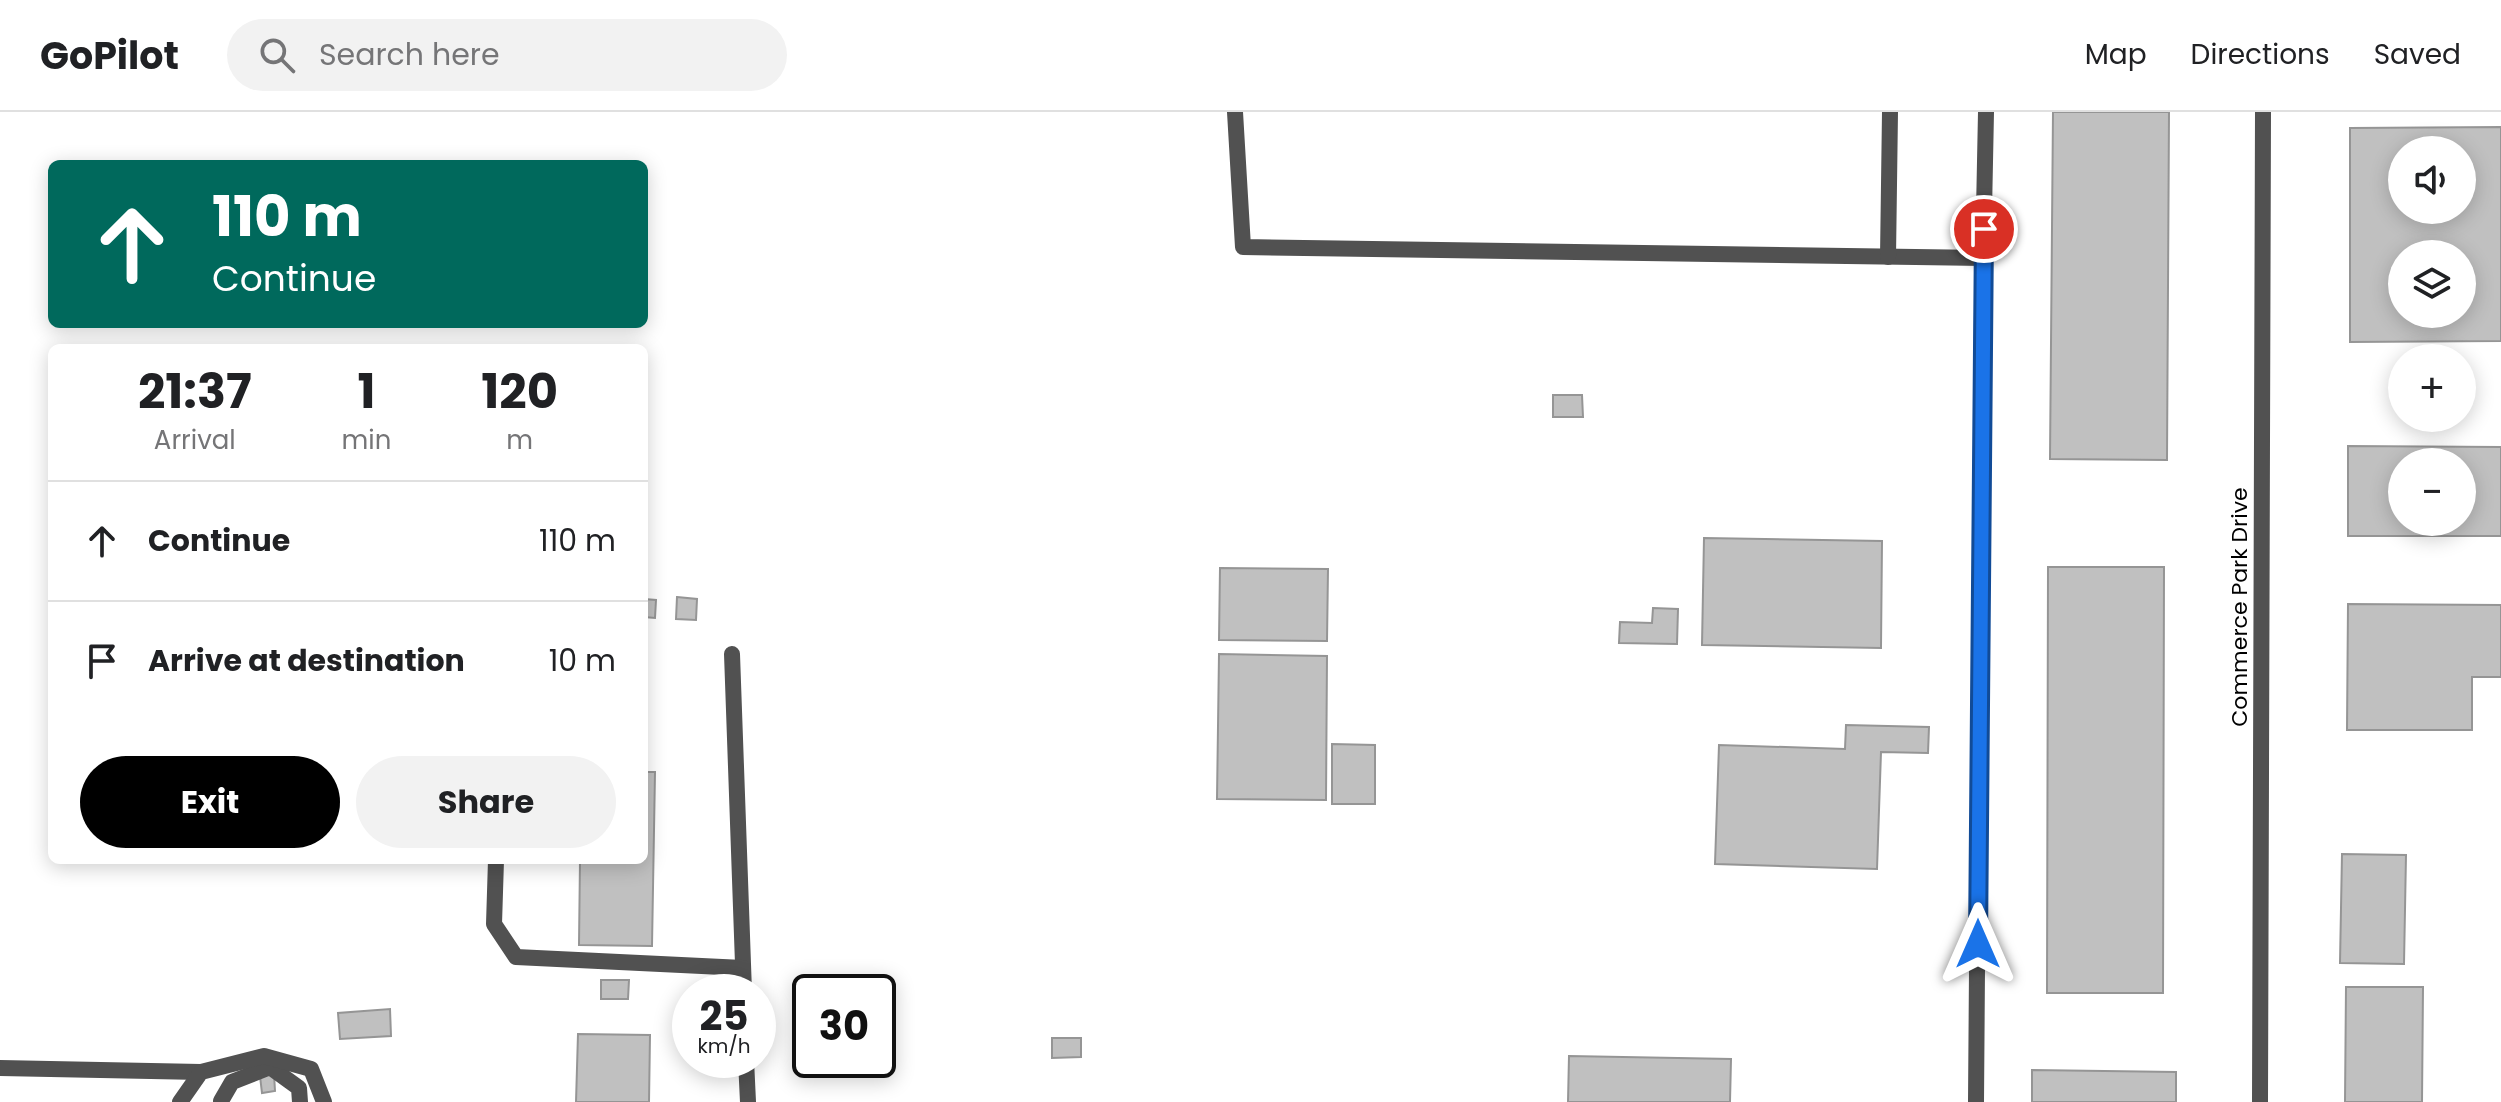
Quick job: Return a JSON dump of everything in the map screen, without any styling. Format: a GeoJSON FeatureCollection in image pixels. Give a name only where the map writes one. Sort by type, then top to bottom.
{"type":"FeatureCollection","features":[{"type":"Feature","properties":{"kind":"street"},"geometry":{"type":"LineString","coordinates":[[1235,112],[1243,247],[1984,258]]}},
{"type":"Feature","properties":{"kind":"street"},"geometry":{"type":"LineString","coordinates":[[1888,257],[1890,112]]}},
{"type":"Feature","properties":{"kind":"street"},"geometry":{"type":"LineString","coordinates":[[1976,1102],[1986,112]]}},
{"type":"Feature","properties":{"kind":"street","name":"Commerce Park Drive"},"geometry":{"type":"LineString","coordinates":[[2260,1102],[2263,112]]}},
{"type":"Feature","properties":{"kind":"street"},"geometry":{"type":"LineString","coordinates":[[732,654],[743,974]]}},
{"type":"Feature","properties":{"kind":"street"},"geometry":{"type":"LineString","coordinates":[[496,864],[494,924],[516,957],[743,968]]}},
{"type":"Feature","properties":{"kind":"street"},"geometry":{"type":"LineString","coordinates":[[0,1068],[201,1072],[264,1056],[311,1069],[324,1102]]}},
{"type":"Feature","properties":{"kind":"street"},"geometry":{"type":"LineString","coordinates":[[222,1102],[232,1082],[270,1067],[299,1088],[300,1102]]}},
{"type":"Feature","properties":{"kind":"street"},"geometry":{"type":"LineString","coordinates":[[180,1102],[201,1072]]}},
{"type":"Feature","properties":{"kind":"street"},"geometry":{"type":"LineString","coordinates":[[747,1078],[748,1102]]}},
{"type":"Feature","properties":{"kind":"building"},"geometry":{"type":"Polygon","coordinates":[[[2053,112],[2169,112],[2167,460],[2050,459],[2053,112]]]}},
{"type":"Feature","properties":{"kind":"building"},"geometry":{"type":"Polygon","coordinates":[[[2501,127],[2501,341],[2350,342],[2350,128],[2501,127]]]}},
{"type":"Feature","properties":{"kind":"building"},"geometry":{"type":"Polygon","coordinates":[[[1553,395],[1582,395],[1583,417],[1553,417],[1553,395]]]}},
{"type":"Feature","properties":{"kind":"building"},"geometry":{"type":"Polygon","coordinates":[[[2348,446],[2501,447],[2501,536],[2476,536],[2476,448],[2388,448],[2388,536],[2348,536],[2348,446]]]}},
{"type":"Feature","properties":{"kind":"building"},"geometry":{"type":"Polygon","coordinates":[[[1704,538],[1882,541],[1881,648],[1702,645],[1704,538]]]}},
{"type":"Feature","properties":{"kind":"building"},"geometry":{"type":"Polygon","coordinates":[[[2048,567],[2164,567],[2163,993],[2047,993],[2048,567]]]}},
{"type":"Feature","properties":{"kind":"building"},"geometry":{"type":"Polygon","coordinates":[[[1220,568],[1328,569],[1327,641],[1219,640],[1220,568]]]}},
{"type":"Feature","properties":{"kind":"building"},"geometry":{"type":"Polygon","coordinates":[[[677,597],[697,599],[696,620],[676,619],[677,597]]]}},
{"type":"Feature","properties":{"kind":"building"},"geometry":{"type":"Polygon","coordinates":[[[648,599],[656,600],[655,618],[648,617],[648,599]]]}},
{"type":"Feature","properties":{"kind":"building"},"geometry":{"type":"Polygon","coordinates":[[[2348,604],[2501,605],[2501,677],[2472,677],[2472,730],[2347,730],[2348,604]]]}},
{"type":"Feature","properties":{"kind":"building"},"geometry":{"type":"Polygon","coordinates":[[[1653,608],[1678,609],[1677,644],[1619,643],[1620,622],[1652,623],[1653,608]]]}},
{"type":"Feature","properties":{"kind":"building"},"geometry":{"type":"Polygon","coordinates":[[[1219,654],[1327,656],[1326,800],[1217,799],[1219,654]]]}},
{"type":"Feature","properties":{"kind":"building"},"geometry":{"type":"Polygon","coordinates":[[[1846,725],[1929,727],[1928,753],[1881,752],[1877,869],[1715,864],[1719,745],[1845,749],[1846,725]]]}},
{"type":"Feature","properties":{"kind":"building"},"geometry":{"type":"Polygon","coordinates":[[[1332,744],[1375,745],[1375,804],[1332,804],[1332,744]]]}},
{"type":"Feature","properties":{"kind":"building"},"geometry":{"type":"Polygon","coordinates":[[[648,772],[655,772],[652,946],[579,945],[580,864],[648,864],[648,772]]]}},
{"type":"Feature","properties":{"kind":"building"},"geometry":{"type":"Polygon","coordinates":[[[2342,854],[2406,855],[2404,964],[2340,963],[2342,854]]]}},
{"type":"Feature","properties":{"kind":"building"},"geometry":{"type":"Polygon","coordinates":[[[601,980],[629,980],[628,999],[601,999],[601,980]]]}},
{"type":"Feature","properties":{"kind":"building"},"geometry":{"type":"Polygon","coordinates":[[[2346,987],[2423,987],[2422,1102],[2345,1102],[2346,987]]]}},
{"type":"Feature","properties":{"kind":"building"},"geometry":{"type":"Polygon","coordinates":[[[390,1009],[391,1036],[340,1039],[338,1013],[390,1009]]]}},
{"type":"Feature","properties":{"kind":"building"},"geometry":{"type":"Polygon","coordinates":[[[578,1034],[650,1035],[649,1102],[576,1102],[578,1034]]]}},
{"type":"Feature","properties":{"kind":"building"},"geometry":{"type":"Polygon","coordinates":[[[1052,1038],[1081,1038],[1081,1057],[1052,1058],[1052,1038]]]}},
{"type":"Feature","properties":{"kind":"building"},"geometry":{"type":"Polygon","coordinates":[[[1569,1056],[1731,1059],[1730,1102],[1568,1102],[1569,1056]]]}},
{"type":"Feature","properties":{"kind":"building"},"geometry":{"type":"Polygon","coordinates":[[[2032,1070],[2176,1072],[2176,1102],[2032,1102],[2032,1070]]]}},
{"type":"Feature","properties":{"kind":"building"},"geometry":{"type":"Polygon","coordinates":[[[274,1074],[275,1091],[262,1093],[260,1076],[274,1074]]]}},
{"type":"Feature","properties":{"kind":"route"},"geometry":{"type":"LineString","coordinates":[[1978,944],[1984,229]]}}]}
